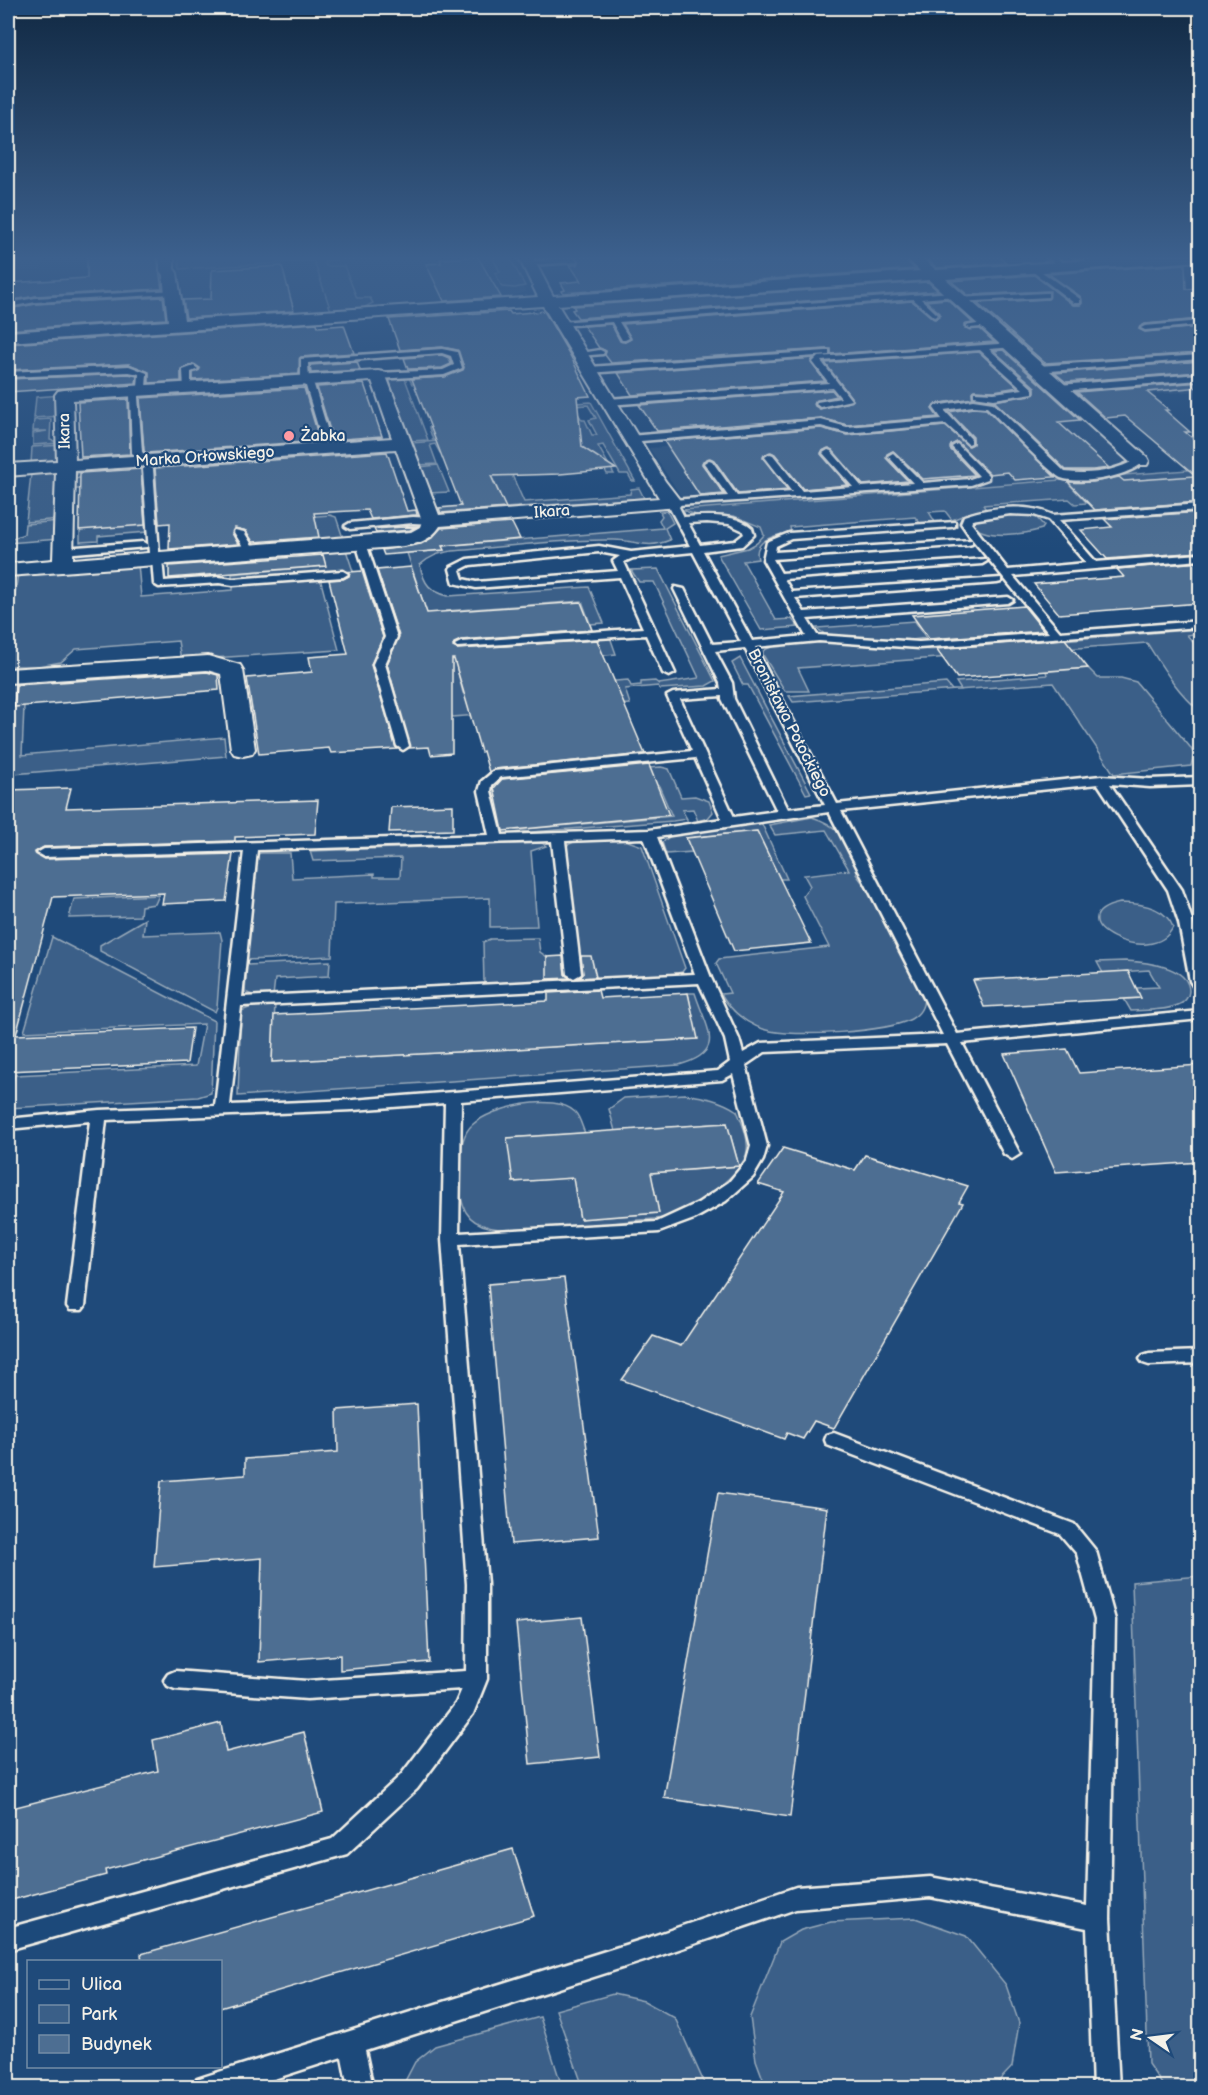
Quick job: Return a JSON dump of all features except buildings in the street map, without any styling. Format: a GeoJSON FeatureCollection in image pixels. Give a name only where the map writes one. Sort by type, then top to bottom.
{"type":"FeatureCollection","features":[{"type":"Feature","properties":{"kind":"street","name":"Bronisława Potockiego"},"geometry":{"type":"LineString","coordinates":[[579,354],[632,443],[677,512]]}},
{"type":"Feature","properties":{"kind":"street"},"geometry":{"type":"LineString","coordinates":[[1022,354],[1140,461]]}},
{"type":"Feature","properties":{"kind":"street"},"geometry":{"type":"LineString","coordinates":[[8,572],[63,558],[152,552],[248,552],[355,535],[413,538],[426,533],[431,528],[432,521],[378,376]]}},
{"type":"Feature","properties":{"kind":"street","name":"Ikara"},"geometry":{"type":"LineString","coordinates":[[63,558],[66,466],[64,395],[378,376]]}},
{"type":"Feature","properties":{"kind":"street","name":"Marka Orłowskiego"},"geometry":{"type":"LineString","coordinates":[[8,470],[66,466],[147,465],[402,443]]}},
{"type":"Feature","properties":{"kind":"street","name":"Ikara"},"geometry":{"type":"LineString","coordinates":[[432,521],[677,512]]}},
{"type":"Feature","properties":{"kind":"street"},"geometry":{"type":"LineString","coordinates":[[8,676],[208,663],[225,666],[232,670],[243,749]]}},
{"type":"Feature","properties":{"kind":"lane","name":"Ikara"},"geometry":{"type":"LineString","coordinates":[[305,381],[306,373],[303,362],[308,360],[401,354]]}},
{"type":"Feature","properties":{"kind":"lane","name":"Ikara"},"geometry":{"type":"LineString","coordinates":[[378,376],[450,371],[458,368],[453,354]]}},
{"type":"Feature","properties":{"kind":"lane"},"geometry":{"type":"LineString","coordinates":[[589,370],[833,354]]}},
{"type":"Feature","properties":{"kind":"lane"},"geometry":{"type":"LineString","coordinates":[[820,404],[847,400],[816,360],[884,354]]}},
{"type":"Feature","properties":{"kind":"lane"},"geometry":{"type":"LineString","coordinates":[[977,394],[994,396],[1030,391],[989,354]]}},
{"type":"Feature","properties":{"kind":"lane"},"geometry":{"type":"LineString","coordinates":[[1038,369],[1200,357]]}},
{"type":"Feature","properties":{"kind":"lane"},"geometry":{"type":"LineString","coordinates":[[8,375],[129,369],[143,373],[139,392],[137,453],[147,465],[152,552],[159,584],[219,580],[232,582],[343,574]]}},
{"type":"Feature","properties":{"kind":"lane"},"geometry":{"type":"LineString","coordinates":[[187,388],[187,370],[194,369]]}},
{"type":"Feature","properties":{"kind":"lane"},"geometry":{"type":"LineString","coordinates":[[1059,388],[1200,377]]}},
{"type":"Feature","properties":{"kind":"lane"},"geometry":{"type":"LineString","coordinates":[[305,381],[310,385],[325,438]]}},
{"type":"Feature","properties":{"kind":"lane"},"geometry":{"type":"LineString","coordinates":[[608,402],[835,385]]}},
{"type":"Feature","properties":{"kind":"lane"},"geometry":{"type":"LineString","coordinates":[[969,441],[938,408],[973,403],[990,405],[1062,475],[1112,474],[1122,472],[1140,461]]}},
{"type":"Feature","properties":{"kind":"lane"},"geometry":{"type":"LineString","coordinates":[[632,443],[847,430],[948,421]]}},
{"type":"Feature","properties":{"kind":"lane"},"geometry":{"type":"LineString","coordinates":[[677,512],[735,499],[971,482],[985,477],[957,447]]}},
{"type":"Feature","properties":{"kind":"lane"},"geometry":{"type":"LineString","coordinates":[[828,453],[860,490]]}},
{"type":"Feature","properties":{"kind":"lane"},"geometry":{"type":"LineString","coordinates":[[893,456],[920,486]]}},
{"type":"Feature","properties":{"kind":"lane"},"geometry":{"type":"LineString","coordinates":[[770,457],[799,494]]}},
{"type":"Feature","properties":{"kind":"lane"},"geometry":{"type":"LineString","coordinates":[[709,463],[735,499]]}},
{"type":"Feature","properties":{"kind":"lane"},"geometry":{"type":"LineString","coordinates":[[1058,636],[1002,576],[967,525],[967,518],[981,514],[1024,512],[1039,513],[1052,518],[1200,507]]}},
{"type":"Feature","properties":{"kind":"lane"},"geometry":{"type":"LineString","coordinates":[[625,574],[476,585],[458,581],[454,569],[467,562],[599,549],[631,555],[698,548],[738,543],[749,535],[749,530],[740,524],[677,512]]}},
{"type":"Feature","properties":{"kind":"lane","name":"Bronisława Potockiego"},"geometry":{"type":"LineString","coordinates":[[677,512],[698,548],[1012,1154]]}},
{"type":"Feature","properties":{"kind":"lane"},"geometry":{"type":"LineString","coordinates":[[1052,518],[1094,565]]}},
{"type":"Feature","properties":{"kind":"lane"},"geometry":{"type":"LineString","coordinates":[[813,638],[768,556],[771,544],[789,536],[951,524]]}},
{"type":"Feature","properties":{"kind":"lane"},"geometry":{"type":"LineString","coordinates":[[239,532],[247,545],[248,552]]}},
{"type":"Feature","properties":{"kind":"lane"},"geometry":{"type":"LineString","coordinates":[[355,535],[391,637],[379,664],[403,746]]}},
{"type":"Feature","properties":{"kind":"lane"},"geometry":{"type":"LineString","coordinates":[[768,556],[968,542]]}},
{"type":"Feature","properties":{"kind":"lane"},"geometry":{"type":"LineString","coordinates":[[631,555],[618,561],[669,673]]}},
{"type":"Feature","properties":{"kind":"lane"},"geometry":{"type":"LineString","coordinates":[[789,595],[1200,557]]}},
{"type":"Feature","properties":{"kind":"lane"},"geometry":{"type":"LineString","coordinates":[[778,576],[982,561]]}},
{"type":"Feature","properties":{"kind":"lane"},"geometry":{"type":"LineString","coordinates":[[679,589],[726,683],[728,699],[784,813]]}},
{"type":"Feature","properties":{"kind":"lane"},"geometry":{"type":"LineString","coordinates":[[800,616],[1008,600]]}},
{"type":"Feature","properties":{"kind":"lane"},"geometry":{"type":"LineString","coordinates":[[708,648],[813,638],[996,641],[1200,624]]}},
{"type":"Feature","properties":{"kind":"lane"},"geometry":{"type":"LineString","coordinates":[[987,628],[996,641]]}},
{"type":"Feature","properties":{"kind":"lane"},"geometry":{"type":"LineString","coordinates":[[461,645],[651,631]]}},
{"type":"Feature","properties":{"kind":"lane"},"geometry":{"type":"LineString","coordinates":[[727,692],[673,696],[730,822]]}},
{"type":"Feature","properties":{"kind":"lane"},"geometry":{"type":"LineString","coordinates":[[497,840],[485,791],[486,784],[498,774],[700,754]]}},
{"type":"Feature","properties":{"kind":"lane"},"geometry":{"type":"LineString","coordinates":[[1101,780],[1175,890],[1186,923],[1197,981],[1200,986]]}},
{"type":"Feature","properties":{"kind":"lane"},"geometry":{"type":"LineString","coordinates":[[44,853],[558,839],[649,834],[784,813],[1101,780],[1150,783],[1200,781]]}},
{"type":"Feature","properties":{"kind":"lane"},"geometry":{"type":"LineString","coordinates":[[450,1239],[659,1227],[680,1220],[719,1196],[748,1175],[758,1157],[759,1146],[732,1039],[704,978],[649,834]]}},
{"type":"Feature","properties":{"kind":"lane"},"geometry":{"type":"LineString","coordinates":[[558,839],[574,974]]}},
{"type":"Feature","properties":{"kind":"lane"},"geometry":{"type":"LineString","coordinates":[[222,1109],[251,847]]}},
{"type":"Feature","properties":{"kind":"lane"},"geometry":{"type":"LineString","coordinates":[[233,1002],[704,978]]}},
{"type":"Feature","properties":{"kind":"lane"},"geometry":{"type":"LineString","coordinates":[[8,1124],[99,1115],[353,1106],[722,1075],[761,1048],[953,1039],[1200,1015]]}},
{"type":"Feature","properties":{"kind":"lane"},"geometry":{"type":"LineString","coordinates":[[8,1939],[339,1847],[410,1782],[465,1708],[476,1679],[477,1584],[450,1239],[453,1098]]}},
{"type":"Feature","properties":{"kind":"lane"},"geometry":{"type":"LineString","coordinates":[[76,1306],[99,1115]]}},
{"type":"Feature","properties":{"kind":"lane"},"geometry":{"type":"LineString","coordinates":[[1149,1359],[1200,1356]]}},
{"type":"Feature","properties":{"kind":"lane"},"geometry":{"type":"LineString","coordinates":[[834,1440],[1067,1529],[1086,1551],[1105,1620],[1098,1919],[1106,2088]]}},
{"type":"Feature","properties":{"kind":"lane"},"geometry":{"type":"LineString","coordinates":[[175,1680],[306,1690],[476,1679]]}},
{"type":"Feature","properties":{"kind":"lane"},"geometry":{"type":"LineString","coordinates":[[210,2087],[644,1950],[796,1898],[930,1887],[1098,1919]]}},
{"type":"Feature","properties":{"kind":"lane"},"geometry":{"type":"LineString","coordinates":[[351,2042],[361,2088]]}},
{"type":"Feature","properties":{"kind":"shaded area"},"geometry":{"type":"Polygon","coordinates":[[[1055,354],[1200,354],[1200,391],[1090,399],[1044,358],[1055,354]]]}},
{"type":"Feature","properties":{"kind":"shaded area"},"geometry":{"type":"Polygon","coordinates":[[[1055,395],[1140,473],[690,510],[649,448],[938,425],[928,405],[1055,395]]]}},
{"type":"Feature","properties":{"kind":"green space"},"geometry":{"type":"Polygon","coordinates":[[[451,373],[492,409],[591,402],[635,481],[632,481],[628,474],[620,474],[603,445],[598,446],[614,474],[607,474],[603,466],[578,458],[580,424],[577,412],[582,420],[585,420],[592,435],[597,435],[589,420],[596,418],[588,405],[509,410],[486,436],[433,440],[429,428],[470,425],[454,382],[412,384],[408,376],[451,373]]]}},
{"type":"Feature","properties":{"kind":"green space"},"geometry":{"type":"Polygon","coordinates":[[[404,376],[428,440],[410,441],[390,382],[393,378],[404,376]]]}},
{"type":"Feature","properties":{"kind":"green space"},"geometry":{"type":"Polygon","coordinates":[[[62,395],[60,416],[34,418],[36,397],[62,395]]]}},
{"type":"Feature","properties":{"kind":"green space"},"geometry":{"type":"Polygon","coordinates":[[[51,419],[50,440],[61,443],[33,445],[33,433],[47,431],[33,431],[34,420],[51,419]]]}},
{"type":"Feature","properties":{"kind":"green space"},"geometry":{"type":"Polygon","coordinates":[[[495,437],[524,502],[630,494],[631,489],[639,488],[644,498],[463,511],[460,503],[502,499],[480,451],[440,453],[435,444],[430,445],[437,464],[418,465],[410,443],[495,437]]]}},
{"type":"Feature","properties":{"kind":"green space"},"geometry":{"type":"Polygon","coordinates":[[[61,445],[60,459],[31,464],[32,447],[61,445]]]}},
{"type":"Feature","properties":{"kind":"green space"},"geometry":{"type":"Polygon","coordinates":[[[438,465],[449,492],[428,493],[419,467],[438,465]]]}},
{"type":"Feature","properties":{"kind":"green space"},"geometry":{"type":"Polygon","coordinates":[[[1200,469],[1200,476],[1070,485],[1087,503],[1075,504],[1069,499],[983,505],[987,511],[972,512],[952,520],[945,511],[929,512],[935,522],[920,523],[915,517],[790,527],[791,532],[762,542],[757,552],[758,559],[743,561],[776,620],[792,619],[798,627],[761,630],[718,555],[748,548],[757,543],[764,535],[761,527],[734,516],[699,516],[682,510],[1200,469]]]}},
{"type":"Feature","properties":{"kind":"green space"},"geometry":{"type":"Polygon","coordinates":[[[81,470],[81,474],[143,470],[147,532],[98,536],[98,541],[80,542],[80,489],[74,489],[74,479],[80,478],[73,478],[81,470]]]}},
{"type":"Feature","properties":{"kind":"green space"},"geometry":{"type":"Polygon","coordinates":[[[51,472],[58,474],[60,519],[26,522],[31,474],[51,472]]]}},
{"type":"Feature","properties":{"kind":"green space"},"geometry":{"type":"Polygon","coordinates":[[[667,511],[673,523],[665,528],[670,540],[661,543],[594,540],[452,551],[435,555],[420,565],[429,586],[448,596],[589,587],[604,623],[590,624],[593,632],[545,636],[541,633],[540,627],[590,623],[582,601],[446,611],[460,660],[544,653],[548,642],[610,637],[616,654],[457,669],[463,693],[628,680],[631,686],[641,685],[641,682],[655,681],[659,684],[699,678],[654,582],[639,582],[631,570],[658,569],[715,681],[706,686],[625,689],[630,704],[452,717],[436,641],[407,553],[443,550],[442,546],[663,528],[659,520],[662,516],[660,512],[667,511]]]}},
{"type":"Feature","properties":{"kind":"green space"},"geometry":{"type":"Polygon","coordinates":[[[330,515],[336,517],[344,541],[254,545],[269,543],[266,533],[243,533],[242,522],[330,515]]]}},
{"type":"Feature","properties":{"kind":"green space"},"geometry":{"type":"Polygon","coordinates":[[[1023,515],[1037,518],[1044,526],[1035,531],[995,534],[978,529],[972,524],[981,517],[1023,515]]]}},
{"type":"Feature","properties":{"kind":"green space"},"geometry":{"type":"Polygon","coordinates":[[[60,521],[59,539],[8,543],[8,540],[24,534],[25,524],[60,521]]]}},
{"type":"Feature","properties":{"kind":"green space"},"geometry":{"type":"Polygon","coordinates":[[[345,547],[353,571],[232,580],[232,574],[325,566],[322,552],[345,547]]]}},
{"type":"Feature","properties":{"kind":"green space"},"geometry":{"type":"Polygon","coordinates":[[[138,564],[141,597],[233,590],[233,584],[320,578],[339,650],[181,660],[178,641],[76,649],[61,662],[39,666],[8,666],[8,644],[18,573],[138,564]]]}},
{"type":"Feature","properties":{"kind":"green space"},"geometry":{"type":"Polygon","coordinates":[[[915,621],[926,638],[905,641],[825,634],[816,628],[915,621]]]}},
{"type":"Feature","properties":{"kind":"green space"},"geometry":{"type":"Polygon","coordinates":[[[1200,629],[1200,633],[1187,635],[1200,650],[1200,711],[1177,688],[1147,643],[798,668],[809,691],[785,691],[763,655],[763,651],[794,643],[837,642],[950,649],[1200,629]]]}},
{"type":"Feature","properties":{"kind":"green space"},"geometry":{"type":"Polygon","coordinates":[[[740,658],[811,793],[806,794],[748,685],[743,685],[732,663],[740,658]]]}},
{"type":"Feature","properties":{"kind":"green space"},"geometry":{"type":"Polygon","coordinates":[[[1088,668],[1098,678],[1121,678],[1136,682],[1190,747],[1194,754],[1191,766],[1114,774],[1053,683],[961,690],[956,682],[1047,675],[1046,671],[1088,668]]]}},
{"type":"Feature","properties":{"kind":"green space"},"geometry":{"type":"Polygon","coordinates":[[[8,683],[16,683],[14,707],[24,706],[22,755],[224,737],[226,756],[13,774],[8,779],[8,683]]]}},
{"type":"Feature","properties":{"kind":"green space"},"geometry":{"type":"Polygon","coordinates":[[[946,683],[952,690],[957,690],[793,702],[789,696],[946,683]]]}},
{"type":"Feature","properties":{"kind":"green space"},"geometry":{"type":"Polygon","coordinates":[[[661,767],[669,769],[681,797],[695,796],[709,801],[713,812],[708,818],[698,821],[693,809],[682,810],[687,819],[673,821],[531,832],[514,830],[672,816],[659,786],[604,791],[596,772],[661,767]]]}},
{"type":"Feature","properties":{"kind":"green space"},"geometry":{"type":"Polygon","coordinates":[[[812,817],[831,826],[842,837],[859,870],[856,874],[871,892],[917,975],[924,1000],[919,1012],[911,1019],[899,1024],[862,1030],[817,1033],[779,1032],[766,1030],[746,1020],[729,1006],[721,994],[730,993],[716,963],[719,959],[829,947],[803,896],[810,886],[804,875],[849,870],[826,830],[775,835],[769,825],[812,817]]]}},
{"type":"Feature","properties":{"kind":"green space"},"geometry":{"type":"Polygon","coordinates":[[[761,822],[787,879],[780,879],[757,831],[686,838],[692,852],[666,854],[662,842],[671,836],[761,822]]]}},
{"type":"Feature","properties":{"kind":"green space"},"geometry":{"type":"Polygon","coordinates":[[[625,840],[642,846],[685,968],[682,972],[672,974],[582,980],[563,847],[576,841],[625,840]]]}},
{"type":"Feature","properties":{"kind":"green space"},"geometry":{"type":"Polygon","coordinates":[[[542,843],[546,846],[531,851],[537,926],[490,927],[490,898],[334,904],[332,956],[245,960],[254,855],[290,853],[292,878],[374,874],[374,877],[400,877],[401,858],[313,861],[310,851],[542,843]]]}},
{"type":"Feature","properties":{"kind":"green space"},"geometry":{"type":"Polygon","coordinates":[[[159,895],[155,904],[141,906],[140,916],[69,918],[74,899],[159,895]]]}},
{"type":"Feature","properties":{"kind":"green space"},"geometry":{"type":"Polygon","coordinates":[[[1120,903],[1143,905],[1158,910],[1164,914],[1173,927],[1162,939],[1147,944],[1130,943],[1114,937],[1102,929],[1097,919],[1102,910],[1120,903]]]}},
{"type":"Feature","properties":{"kind":"green space"},"geometry":{"type":"Polygon","coordinates":[[[145,919],[143,935],[220,932],[222,940],[215,1012],[100,951],[100,945],[145,919]]]}},
{"type":"Feature","properties":{"kind":"green space"},"geometry":{"type":"Polygon","coordinates":[[[52,937],[214,1021],[211,1093],[198,1097],[8,1108],[8,1090],[10,1090],[15,1075],[196,1066],[204,1024],[24,1032],[52,937]]]}},
{"type":"Feature","properties":{"kind":"green space"},"geometry":{"type":"Polygon","coordinates":[[[538,938],[540,952],[547,957],[547,965],[562,965],[563,980],[484,984],[483,942],[490,939],[538,938]]]}},
{"type":"Feature","properties":{"kind":"green space"},"geometry":{"type":"Polygon","coordinates":[[[330,961],[329,976],[275,979],[273,996],[257,997],[245,992],[247,965],[330,961]]]}},
{"type":"Feature","properties":{"kind":"green space"},"geometry":{"type":"Polygon","coordinates":[[[1125,961],[1153,964],[1182,975],[1189,991],[1187,998],[1180,1004],[1167,1008],[1131,1011],[1124,999],[1140,998],[1137,988],[1159,987],[1149,970],[1103,973],[1097,962],[1125,961]]]}},
{"type":"Feature","properties":{"kind":"green space"},"geometry":{"type":"Polygon","coordinates":[[[688,993],[695,993],[708,1028],[708,1046],[704,1053],[694,1060],[679,1065],[238,1096],[241,1011],[257,1005],[275,1004],[272,1062],[697,1039],[688,993]]]}},
{"type":"Feature","properties":{"kind":"green space"},"geometry":{"type":"Polygon","coordinates":[[[685,1094],[719,1102],[737,1111],[745,1130],[747,1150],[744,1160],[737,1170],[728,1179],[704,1198],[680,1212],[659,1219],[520,1230],[498,1229],[483,1225],[470,1218],[466,1212],[460,1193],[459,1167],[463,1142],[472,1125],[481,1118],[508,1108],[523,1104],[553,1103],[575,1112],[585,1133],[508,1138],[513,1182],[603,1175],[606,1187],[575,1190],[580,1219],[659,1213],[653,1183],[625,1185],[623,1175],[739,1166],[727,1123],[615,1131],[609,1109],[624,1098],[685,1094]]]}},
{"type":"Feature","properties":{"kind":"green space"},"geometry":{"type":"Polygon","coordinates":[[[1200,1576],[1200,2087],[1164,2087],[1148,2064],[1132,1582],[1200,1576]]]}},
{"type":"Feature","properties":{"kind":"green space"},"geometry":{"type":"Polygon","coordinates":[[[915,1918],[966,1936],[1006,1985],[1019,2023],[1012,2067],[993,2087],[766,2087],[756,2060],[750,2017],[780,1942],[801,1930],[831,1922],[915,1918]]]}},
{"type":"Feature","properties":{"kind":"green space"},"geometry":{"type":"Polygon","coordinates":[[[613,1994],[644,2001],[675,2018],[706,2087],[583,2087],[556,2010],[613,1994]]]}},
{"type":"Feature","properties":{"kind":"green space"},"geometry":{"type":"Polygon","coordinates":[[[540,2017],[562,2087],[402,2087],[415,2062],[435,2046],[540,2017]]]}},
{"type":"Feature","properties":{"kind":"place","name":"Żabka"},"geometry":{"type":"Point","coordinates":[289,436]}}]}
